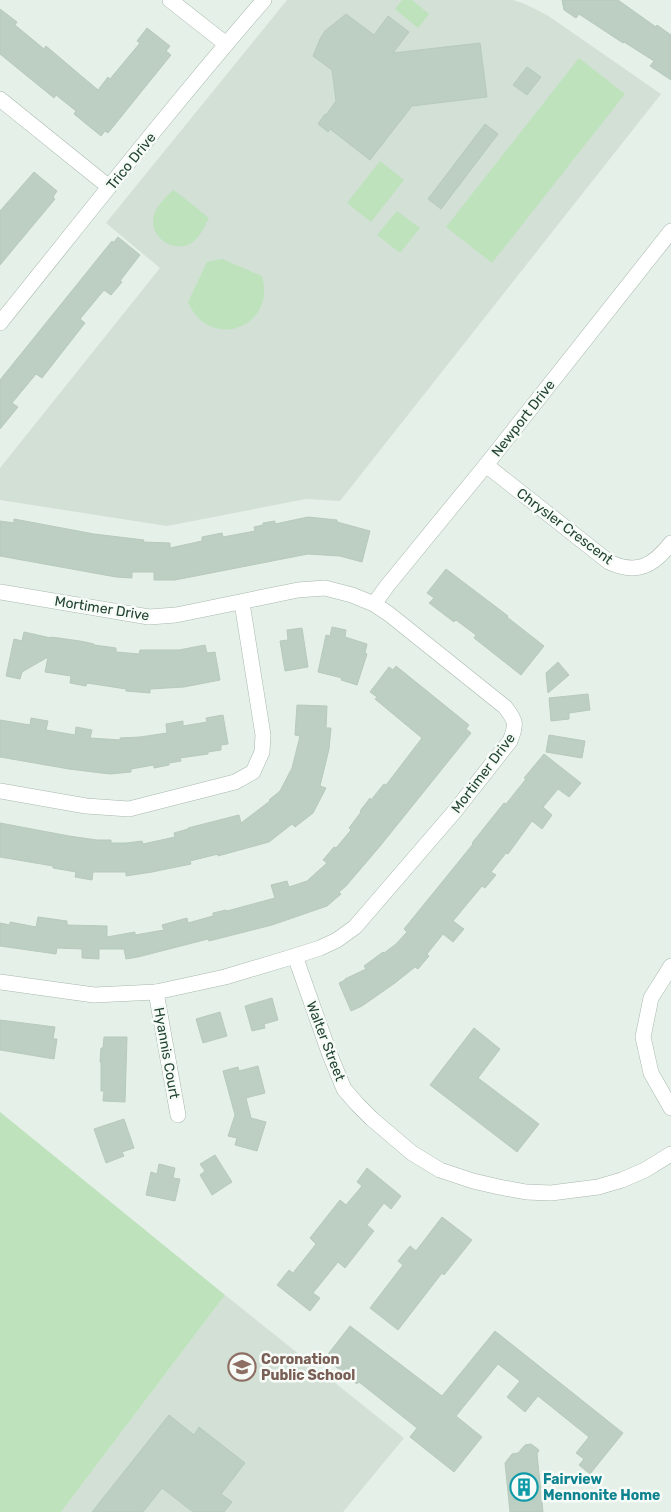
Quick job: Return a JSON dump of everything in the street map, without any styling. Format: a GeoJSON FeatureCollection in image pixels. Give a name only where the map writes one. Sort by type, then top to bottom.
{"type":"FeatureCollection","features":[{"type":"Feature","properties":{"kind":"street"},"geometry":{"type":"LineString","coordinates":[[170,0],[226,44]]}},
{"type":"Feature","properties":{"kind":"street","name":"Trico Drive"},"geometry":{"type":"LineString","coordinates":[[0,323],[109,187],[264,0]]}},
{"type":"Feature","properties":{"kind":"street"},"geometry":{"type":"LineString","coordinates":[[0,99],[109,187]]}},
{"type":"Feature","properties":{"kind":"street","name":"Newport Drive"},"geometry":{"type":"LineString","coordinates":[[374,604],[671,231]]}},
{"type":"Feature","properties":{"kind":"street","name":"Chrysler Crescent"},"geometry":{"type":"LineString","coordinates":[[486,465],[609,562],[618,567],[631,569],[644,566],[655,560],[671,543]]}},
{"type":"Feature","properties":{"kind":"street","name":"Mortimer Drive"},"geometry":{"type":"LineString","coordinates":[[0,592],[149,617],[176,615],[298,590],[325,588],[352,595],[374,604],[389,614],[505,707],[513,717],[515,729],[510,741],[455,811],[355,927],[337,940],[320,948],[225,977],[156,992],[94,995],[0,982]]}},
{"type":"Feature","properties":{"kind":"street"},"geometry":{"type":"LineString","coordinates":[[0,791],[86,806],[129,809],[235,782],[253,772],[262,752],[263,734],[242,602]]}},
{"type":"Feature","properties":{"kind":"street","name":"Walter Street"},"geometry":{"type":"LineString","coordinates":[[295,956],[344,1089],[372,1118],[412,1153],[440,1170],[499,1187],[526,1192],[551,1193],[598,1187],[622,1180],[645,1170],[671,1154]]}},
{"type":"Feature","properties":{"kind":"street"},"geometry":{"type":"LineString","coordinates":[[671,966],[651,998],[643,1037],[651,1073],[671,1108]]}},
{"type":"Feature","properties":{"kind":"street","name":"Hyannis Court"},"geometry":{"type":"LineString","coordinates":[[156,992],[178,1115]]}},
{"type":"Feature","properties":{"kind":"shaded area"},"geometry":{"type":"Polygon","coordinates":[[[287,0],[513,0],[547,15],[661,94],[340,501],[306,499],[167,526],[0,500],[0,468],[160,268],[106,223],[287,0]]]}},
{"type":"Feature","properties":{"kind":"shaded area","name":"Coronation Public School"},"geometry":{"type":"Polygon","coordinates":[[[225,1295],[404,1438],[343,1512],[61,1512],[225,1295]]]}},
{"type":"Feature","properties":{"kind":"green space"},"geometry":{"type":"Polygon","coordinates":[[[402,0],[412,0],[429,14],[418,28],[395,9],[402,0]]]}},
{"type":"Feature","properties":{"kind":"green space"},"geometry":{"type":"Polygon","coordinates":[[[579,58],[625,94],[492,263],[446,227],[579,58]]]}},
{"type":"Feature","properties":{"kind":"green space"},"geometry":{"type":"Polygon","coordinates":[[[380,161],[404,180],[371,222],[347,203],[380,161]]]}},
{"type":"Feature","properties":{"kind":"green space"},"geometry":{"type":"Polygon","coordinates":[[[173,190],[209,218],[197,238],[190,244],[182,246],[166,243],[155,232],[153,224],[157,208],[173,190]]]}},
{"type":"Feature","properties":{"kind":"green space"},"geometry":{"type":"Polygon","coordinates":[[[397,211],[420,228],[400,253],[377,235],[397,211]]]}},
{"type":"Feature","properties":{"kind":"green space"},"geometry":{"type":"Polygon","coordinates":[[[222,259],[262,276],[264,294],[260,309],[251,320],[238,327],[225,329],[211,326],[198,317],[188,302],[207,262],[222,259]]]}},
{"type":"Feature","properties":{"kind":"green space"},"geometry":{"type":"Polygon","coordinates":[[[0,1112],[225,1295],[61,1512],[0,1512],[0,1112]]]}},
{"type":"Feature","properties":{"kind":"building"},"geometry":{"type":"Polygon","coordinates":[[[562,0],[618,0],[656,27],[657,25],[671,35],[671,80],[650,66],[654,61],[579,14],[576,18],[564,10],[562,0]]]}},
{"type":"Feature","properties":{"kind":"building"},"geometry":{"type":"Polygon","coordinates":[[[0,9],[17,22],[15,25],[44,49],[46,46],[98,90],[108,77],[110,79],[140,43],[137,41],[147,28],[170,46],[166,51],[171,55],[108,133],[105,131],[101,136],[74,114],[76,111],[56,95],[54,98],[0,54],[0,9]]]}},
{"type":"Feature","properties":{"kind":"building"},"geometry":{"type":"Polygon","coordinates":[[[346,14],[374,35],[388,16],[409,32],[393,53],[480,43],[487,97],[412,106],[370,160],[330,129],[328,132],[318,124],[336,101],[332,70],[313,56],[325,31],[346,14]]]}},
{"type":"Feature","properties":{"kind":"building"},"geometry":{"type":"Polygon","coordinates":[[[527,67],[541,77],[527,95],[513,85],[527,67]]]}},
{"type":"Feature","properties":{"kind":"building"},"geometry":{"type":"Polygon","coordinates":[[[485,124],[498,134],[441,209],[428,199],[485,124]]]}},
{"type":"Feature","properties":{"kind":"building"},"geometry":{"type":"Polygon","coordinates":[[[34,172],[57,191],[53,197],[55,199],[0,265],[0,211],[34,172]]]}},
{"type":"Feature","properties":{"kind":"building"},"geometry":{"type":"Polygon","coordinates":[[[118,237],[140,255],[111,295],[104,290],[80,319],[85,323],[42,378],[36,374],[12,403],[18,407],[0,429],[0,380],[112,241],[113,243],[118,237]]]}},
{"type":"Feature","properties":{"kind":"building"},"geometry":{"type":"Polygon","coordinates":[[[308,517],[337,520],[337,522],[370,531],[362,562],[340,556],[308,554],[175,580],[154,580],[154,572],[132,572],[132,578],[116,577],[0,556],[0,521],[14,523],[14,519],[94,534],[144,540],[143,542],[170,543],[170,548],[202,541],[202,537],[222,533],[223,537],[255,531],[254,527],[263,525],[263,523],[275,521],[275,524],[308,517]]]}},
{"type":"Feature","properties":{"kind":"building"},"geometry":{"type":"Polygon","coordinates":[[[446,569],[544,646],[521,675],[474,638],[476,635],[456,620],[454,622],[429,603],[434,598],[427,593],[446,569]]]}},
{"type":"Feature","properties":{"kind":"building"},"geometry":{"type":"Polygon","coordinates":[[[332,627],[346,630],[345,637],[367,644],[365,653],[367,654],[357,685],[341,680],[342,678],[318,672],[326,635],[330,636],[332,627]]]}},
{"type":"Feature","properties":{"kind":"building"},"geometry":{"type":"Polygon","coordinates":[[[302,628],[308,667],[285,671],[280,641],[288,640],[287,630],[302,628]]]}},
{"type":"Feature","properties":{"kind":"building"},"geometry":{"type":"Polygon","coordinates":[[[24,632],[116,648],[116,652],[139,654],[140,650],[179,650],[205,645],[207,653],[215,652],[220,680],[184,687],[150,689],[150,693],[126,691],[126,689],[87,683],[86,686],[70,683],[71,676],[45,672],[48,657],[22,672],[20,679],[6,676],[14,639],[22,641],[24,632]]]}},
{"type":"Feature","properties":{"kind":"building"},"geometry":{"type":"Polygon","coordinates":[[[558,662],[569,675],[548,693],[546,673],[558,662]]]}},
{"type":"Feature","properties":{"kind":"building"},"geometry":{"type":"Polygon","coordinates":[[[396,666],[469,725],[466,729],[471,733],[381,845],[339,892],[341,894],[327,906],[272,925],[126,959],[124,949],[99,949],[99,959],[82,958],[82,949],[57,948],[56,954],[0,946],[0,923],[10,925],[10,922],[36,927],[38,917],[67,921],[67,925],[107,926],[107,937],[135,932],[135,935],[164,930],[162,925],[187,918],[188,923],[213,916],[213,913],[275,898],[271,885],[287,881],[289,887],[307,881],[327,863],[323,860],[351,830],[349,828],[360,811],[384,784],[386,785],[422,738],[375,699],[377,697],[370,692],[389,667],[393,670],[396,666]]]}},
{"type":"Feature","properties":{"kind":"building"},"geometry":{"type":"Polygon","coordinates":[[[588,694],[590,710],[569,713],[569,719],[551,721],[549,698],[588,694]]]}},
{"type":"Feature","properties":{"kind":"building"},"geometry":{"type":"Polygon","coordinates":[[[297,705],[327,706],[326,728],[331,728],[329,749],[320,786],[326,788],[313,813],[295,827],[292,824],[269,842],[218,856],[218,854],[190,861],[191,864],[152,872],[126,876],[126,872],[93,872],[92,880],[75,877],[76,872],[53,868],[53,866],[0,857],[0,823],[69,836],[111,840],[111,843],[142,841],[143,844],[175,837],[174,833],[188,828],[239,815],[241,823],[280,791],[292,768],[300,736],[295,735],[297,705]]]}},
{"type":"Feature","properties":{"kind":"building"},"geometry":{"type":"Polygon","coordinates":[[[223,715],[228,744],[221,745],[221,750],[180,758],[181,761],[154,768],[154,765],[131,769],[131,772],[110,774],[0,757],[0,720],[30,725],[31,718],[48,721],[46,730],[75,735],[76,727],[92,730],[90,738],[120,740],[120,738],[167,733],[166,724],[183,721],[183,726],[207,722],[206,718],[223,715]]]}},
{"type":"Feature","properties":{"kind":"building"},"geometry":{"type":"Polygon","coordinates":[[[549,735],[585,741],[582,758],[546,752],[549,735]]]}},
{"type":"Feature","properties":{"kind":"building"},"geometry":{"type":"Polygon","coordinates":[[[544,754],[581,783],[569,797],[558,789],[543,807],[552,815],[542,829],[532,821],[508,854],[506,853],[491,872],[496,875],[485,888],[482,886],[453,921],[464,929],[453,942],[443,934],[418,969],[415,967],[362,1006],[351,1011],[339,983],[366,969],[364,966],[396,944],[407,932],[404,929],[504,803],[506,804],[526,779],[524,778],[544,754]]]}},
{"type":"Feature","properties":{"kind":"building"},"geometry":{"type":"Polygon","coordinates":[[[272,998],[278,1020],[264,1024],[265,1028],[252,1031],[245,1006],[272,998]]]}},
{"type":"Feature","properties":{"kind":"building"},"geometry":{"type":"Polygon","coordinates":[[[220,1012],[227,1036],[203,1043],[196,1019],[220,1012]]]}},
{"type":"Feature","properties":{"kind":"building"},"geometry":{"type":"Polygon","coordinates":[[[0,1020],[55,1027],[53,1039],[57,1039],[54,1059],[0,1050],[0,1020]]]}},
{"type":"Feature","properties":{"kind":"building"},"geometry":{"type":"Polygon","coordinates":[[[474,1028],[500,1049],[478,1078],[539,1124],[517,1152],[430,1085],[474,1028]]]}},
{"type":"Feature","properties":{"kind":"building"},"geometry":{"type":"Polygon","coordinates":[[[104,1037],[127,1037],[125,1102],[103,1101],[104,1091],[101,1091],[100,1062],[104,1037]]]}},
{"type":"Feature","properties":{"kind":"building"},"geometry":{"type":"Polygon","coordinates":[[[258,1066],[265,1093],[246,1098],[251,1118],[266,1122],[257,1151],[235,1145],[237,1138],[228,1136],[235,1115],[223,1071],[238,1067],[239,1071],[258,1066]]]}},
{"type":"Feature","properties":{"kind":"building"},"geometry":{"type":"Polygon","coordinates":[[[124,1119],[134,1148],[122,1152],[124,1156],[106,1163],[94,1129],[124,1119]]]}},
{"type":"Feature","properties":{"kind":"building"},"geometry":{"type":"Polygon","coordinates":[[[215,1155],[232,1182],[212,1195],[200,1175],[205,1171],[200,1164],[215,1155]]]}},
{"type":"Feature","properties":{"kind":"building"},"geometry":{"type":"Polygon","coordinates":[[[159,1164],[175,1168],[173,1178],[180,1179],[175,1201],[146,1195],[151,1172],[157,1174],[159,1164]]]}},
{"type":"Feature","properties":{"kind":"building"},"geometry":{"type":"Polygon","coordinates":[[[367,1168],[401,1196],[391,1209],[384,1203],[367,1225],[374,1231],[345,1268],[338,1262],[313,1293],[320,1298],[310,1311],[277,1285],[289,1270],[293,1273],[316,1244],[310,1238],[340,1200],[346,1205],[362,1186],[357,1182],[367,1168]]]}},
{"type":"Feature","properties":{"kind":"building"},"geometry":{"type":"Polygon","coordinates":[[[442,1217],[472,1240],[444,1275],[442,1273],[398,1330],[370,1308],[403,1265],[398,1261],[410,1246],[416,1251],[442,1217]]]}},
{"type":"Feature","properties":{"kind":"building"},"geometry":{"type":"Polygon","coordinates":[[[350,1326],[442,1396],[495,1331],[623,1433],[590,1474],[579,1465],[584,1459],[576,1453],[589,1437],[538,1396],[525,1412],[507,1397],[520,1381],[498,1364],[456,1416],[482,1437],[454,1472],[410,1437],[417,1428],[325,1358],[350,1326]]]}},
{"type":"Feature","properties":{"kind":"building"},"geometry":{"type":"Polygon","coordinates":[[[169,1415],[194,1435],[199,1427],[245,1463],[221,1494],[232,1502],[224,1512],[193,1512],[162,1488],[143,1512],[92,1512],[169,1415]]]}},
{"type":"Feature","properties":{"kind":"building","name":"Fairview Mennonite Home"},"geometry":{"type":"Polygon","coordinates":[[[531,1444],[539,1450],[537,1454],[543,1512],[510,1512],[505,1463],[512,1454],[518,1453],[525,1445],[531,1444]]]}},
{"type":"Feature","properties":{"kind":"place","name":"Coronation Public School"},"geometry":{"type":"Point","coordinates":[242,1367]}},
{"type":"Feature","properties":{"kind":"place","name":"Fairview Mennonite Home"},"geometry":{"type":"Point","coordinates":[524,1487]}}]}
